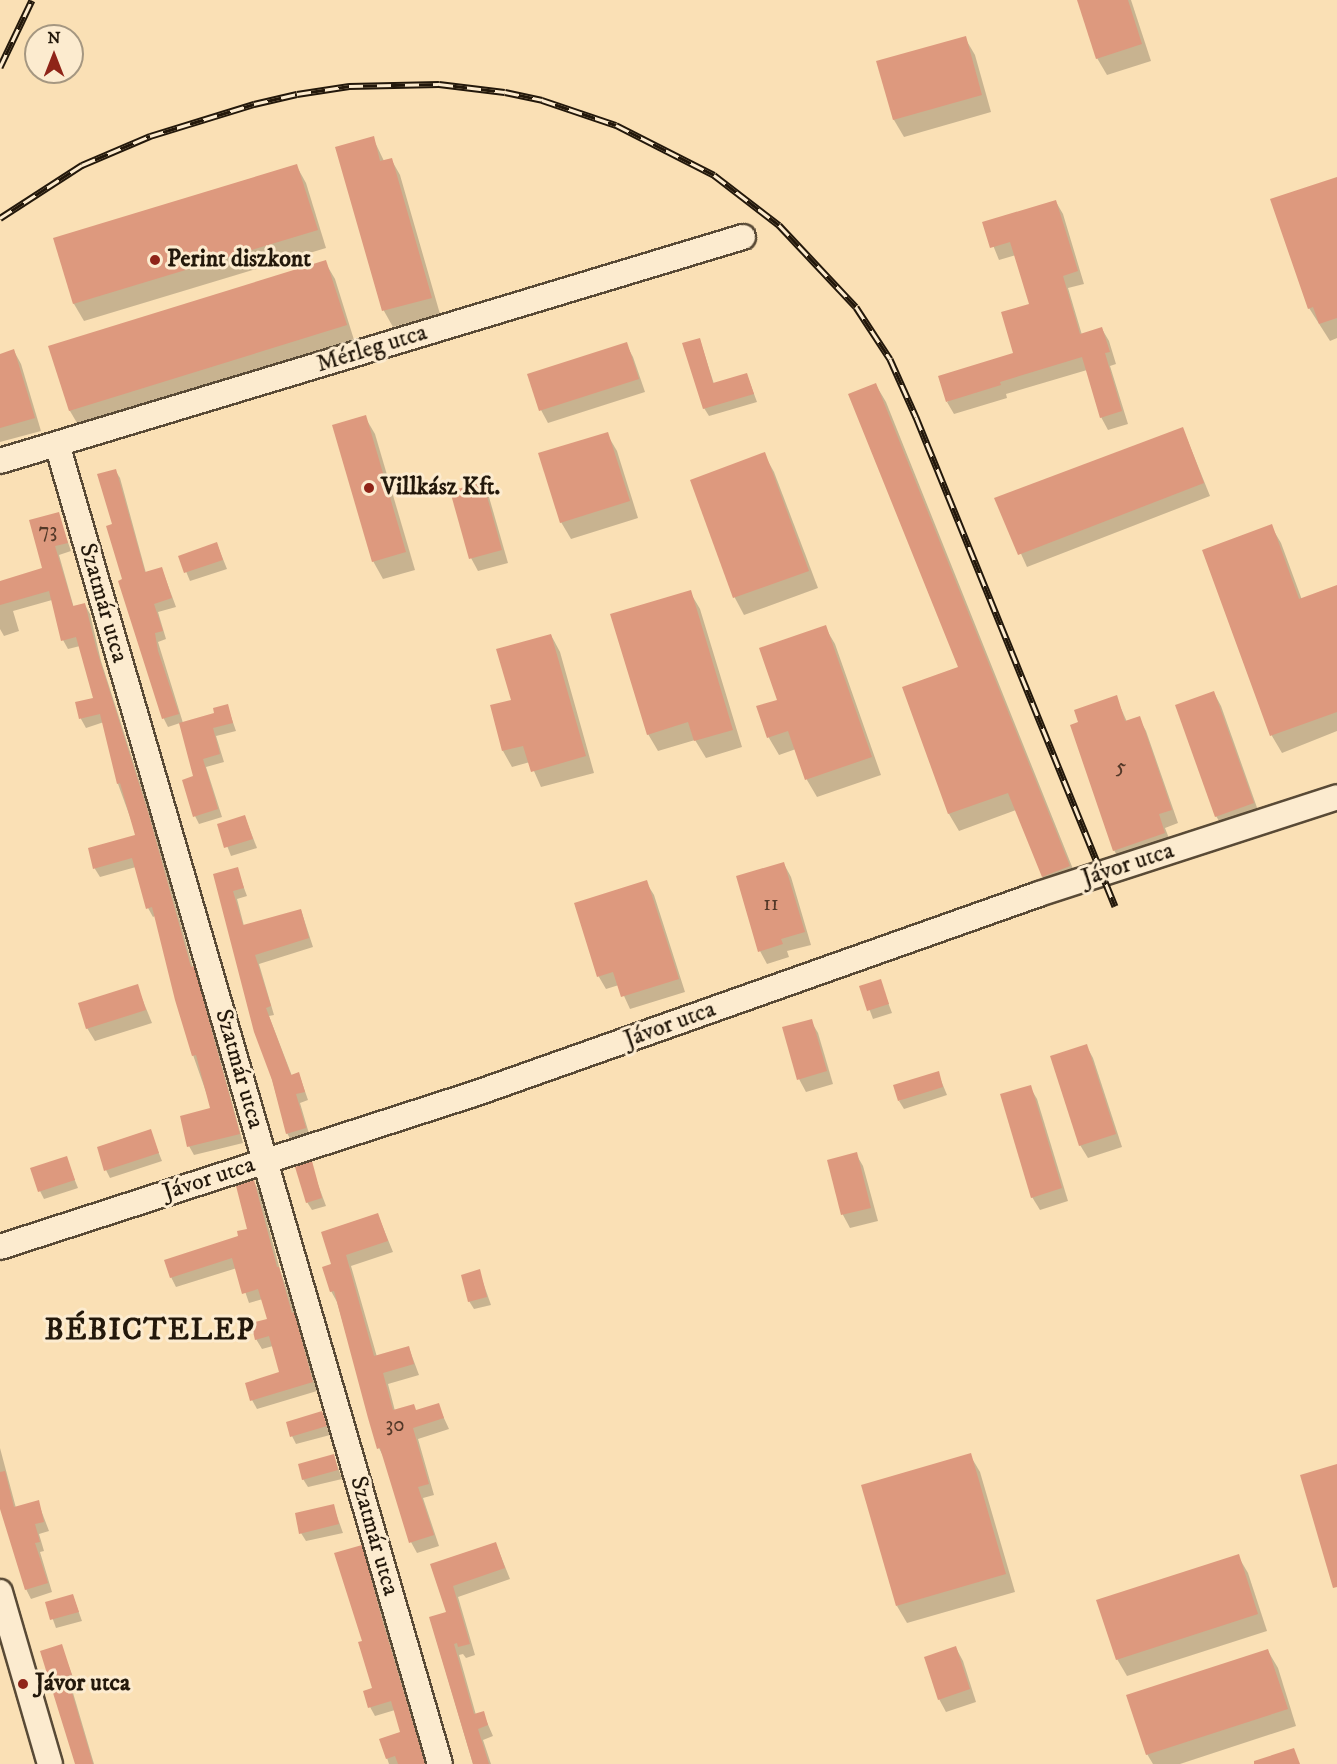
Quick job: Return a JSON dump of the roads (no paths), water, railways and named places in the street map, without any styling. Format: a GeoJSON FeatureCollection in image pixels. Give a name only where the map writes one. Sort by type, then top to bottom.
{"type":"FeatureCollection","features":[{"type":"Feature","properties":{"kind":"street","name":"Mérleg utca"},"geometry":{"type":"LineString","coordinates":[[0,461],[743,237]]}},
{"type":"Feature","properties":{"kind":"street","name":"Szatmár utca"},"geometry":{"type":"LineString","coordinates":[[57,444],[440,1764]]}},
{"type":"Feature","properties":{"kind":"street","name":"Jávor utca"},"geometry":{"type":"LineString","coordinates":[[0,1247],[474,1094],[1039,894],[1337,796]]}},
{"type":"Feature","properties":{"kind":"street"},"geometry":{"type":"LineString","coordinates":[[0,1592],[50,1764]]}},
{"type":"Feature","properties":{"kind":"railway"},"geometry":{"type":"LineString","coordinates":[[0,67],[32,0]]}},
{"type":"Feature","properties":{"kind":"railway"},"geometry":{"type":"LineString","coordinates":[[0,218],[82,165],[150,136],[254,104],[297,94],[349,86],[439,84],[505,92],[542,100],[616,125],[714,175],[779,225],[856,307],[890,359],[916,417],[1115,906]]}},
{"type":"Feature","properties":{"kind":"place","name":"Perint diszkont"},"geometry":{"type":"Point","coordinates":[155,260]}},
{"type":"Feature","properties":{"kind":"place","name":"Villkász Kft."},"geometry":{"type":"Point","coordinates":[369,488]}},
{"type":"Feature","properties":{"kind":"place","name":"Jávor utca"},"geometry":{"type":"Point","coordinates":[23,1684]}},
{"type":"Feature","properties":{"kind":"district","name":"BÉBICTELEP"},"geometry":{"type":"Point","coordinates":[150,1331]}}]}
